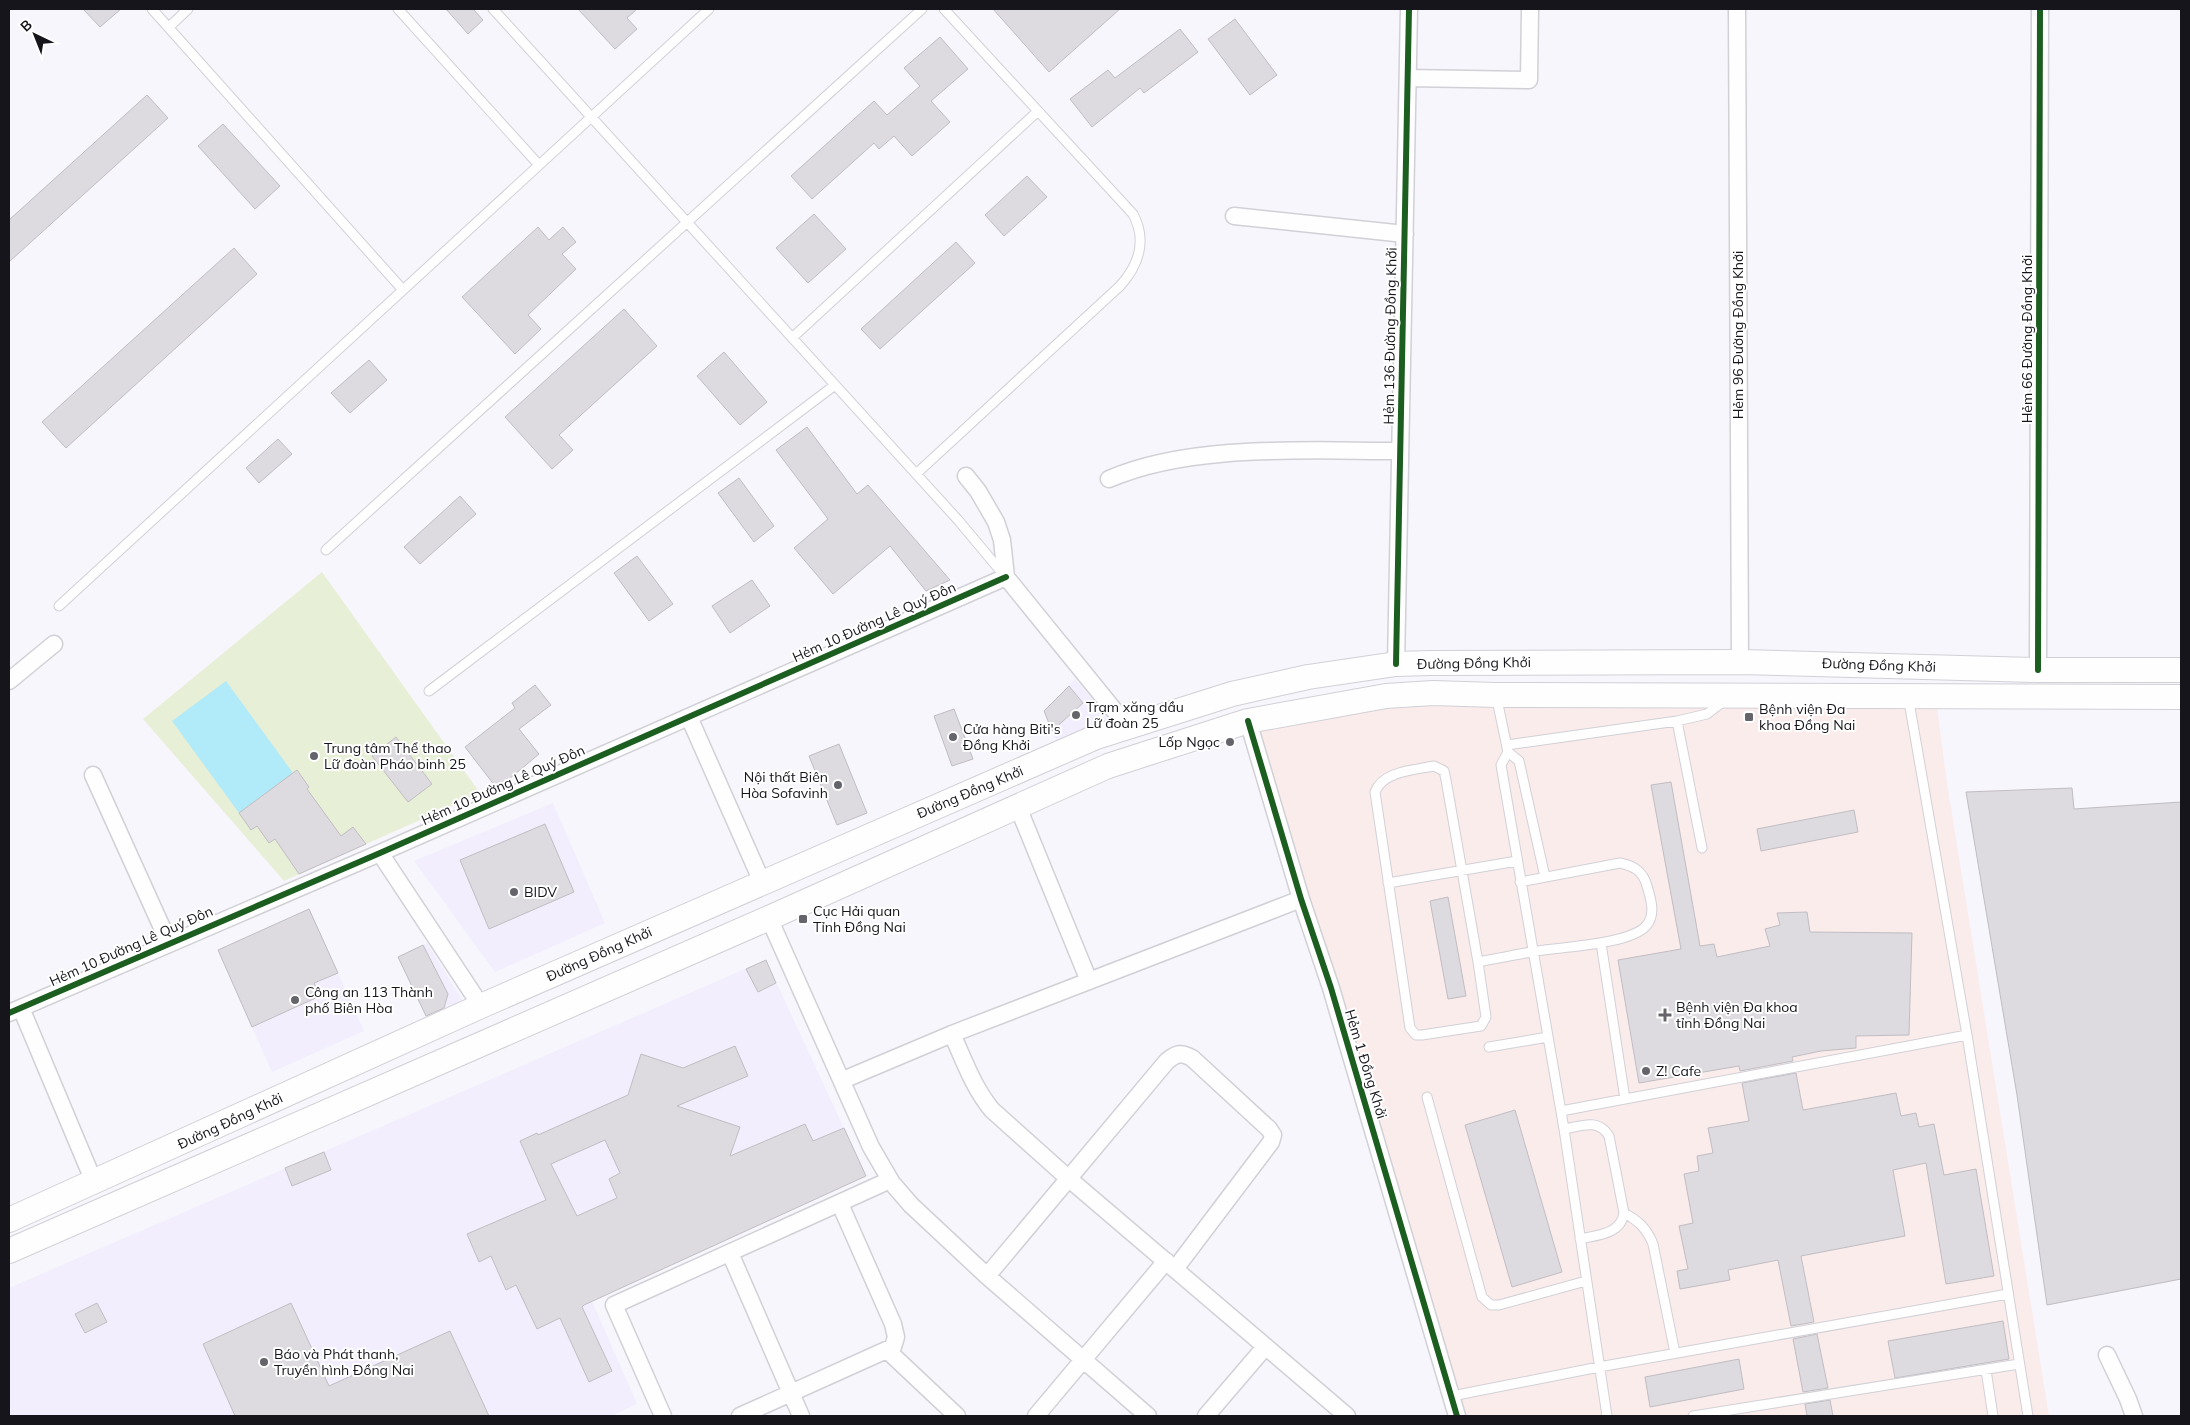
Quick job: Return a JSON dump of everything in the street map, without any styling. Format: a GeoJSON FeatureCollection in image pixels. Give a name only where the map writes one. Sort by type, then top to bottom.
{"type":"FeatureCollection","features":[{"type":"Feature","properties":{"kind":"main road","name":"Đường Đồng Khởi"},"geometry":{"type":"LineString","coordinates":[[9,1220],[481,1006],[1096,737],[1232,694],[1308,677],[1396,664],[1740,662],[2038,670],[2181,670]]}},
{"type":"Feature","properties":{"kind":"main road"},"geometry":{"type":"LineString","coordinates":[[2035,697],[2038,670]]}},
{"type":"Feature","properties":{"kind":"main road","name":"Đường Đồng Khởi"},"geometry":{"type":"LineString","coordinates":[[9,1251],[769,918],[1108,766],[1248,721],[1386,696],[1433,693],[1496,695],[2181,697]]}},
{"type":"Feature","properties":{"kind":"main road"},"geometry":{"type":"LineString","coordinates":[[1128,726],[1141,755]]}},
{"type":"Feature","properties":{"kind":"main road"},"geometry":{"type":"LineString","coordinates":[[628,941],[643,973]]}},
{"type":"Feature","properties":{"kind":"street","name":"Hẻm 136 Đường Đồng Khởi"},"geometry":{"type":"LineString","coordinates":[[1396,664],[1409,9]]}},
{"type":"Feature","properties":{"kind":"street"},"geometry":{"type":"LineString","coordinates":[[1408,78],[1529,80],[1530,9]]}},
{"type":"Feature","properties":{"kind":"street","name":"Hẻm 96 Đường Đồng Khởi"},"geometry":{"type":"LineString","coordinates":[[1737,9],[1740,662]]}},
{"type":"Feature","properties":{"kind":"street","name":"Hẻm 66 Đường Đồng Khởi"},"geometry":{"type":"LineString","coordinates":[[2038,670],[2040,9]]}},
{"type":"Feature","properties":{"kind":"street"},"geometry":{"type":"LineString","coordinates":[[1234,216],[1405,234]]}},
{"type":"Feature","properties":{"kind":"street"},"geometry":{"type":"LineString","coordinates":[[1109,479],[1130,470],[1158,464],[1184,459],[1248,452],[1400,451]]}},
{"type":"Feature","properties":{"kind":"street"},"geometry":{"type":"LineString","coordinates":[[966,476],[978,491],[996,522],[1002,540],[1006,577],[1128,726]]}},
{"type":"Feature","properties":{"kind":"street","name":"Hẻm 10 Đường Lê Quý Đôn"},"geometry":{"type":"LineString","coordinates":[[15,1010],[380,853],[1006,577]]}},
{"type":"Feature","properties":{"kind":"street"},"geometry":{"type":"LineString","coordinates":[[9,680],[54,644]]}},
{"type":"Feature","properties":{"kind":"street"},"geometry":{"type":"LineString","coordinates":[[690,717],[762,882]]}},
{"type":"Feature","properties":{"kind":"street","name":"Hẻm 1 Đồng Khởi"},"geometry":{"type":"LineString","coordinates":[[1248,721],[1301,899],[1331,988],[1457,1416]]}},
{"type":"Feature","properties":{"kind":"street"},"geometry":{"type":"LineString","coordinates":[[93,774],[169,943]]}},
{"type":"Feature","properties":{"kind":"street"},"geometry":{"type":"LineString","coordinates":[[1018,807],[1089,981]]}},
{"type":"Feature","properties":{"kind":"street"},"geometry":{"type":"LineString","coordinates":[[380,853],[481,1006]]}},
{"type":"Feature","properties":{"kind":"street"},"geometry":{"type":"LineString","coordinates":[[843,1080],[952,1034],[1301,899]]}},
{"type":"Feature","properties":{"kind":"street"},"geometry":{"type":"LineString","coordinates":[[769,918],[843,1080],[871,1147],[890,1180],[911,1205],[987,1276],[1148,1416]]}},
{"type":"Feature","properties":{"kind":"street"},"geometry":{"type":"LineString","coordinates":[[15,1010],[94,1182]]}},
{"type":"Feature","properties":{"kind":"street"},"geometry":{"type":"LineString","coordinates":[[952,1034],[981,1097],[992,1110],[1068,1178],[1347,1416]]}},
{"type":"Feature","properties":{"kind":"street"},"geometry":{"type":"LineString","coordinates":[[987,1276],[1166,1061],[1175,1054],[1183,1053],[1192,1058],[1269,1129],[1273,1135],[1271,1142],[1170,1265],[1083,1360],[1036,1416]]}},
{"type":"Feature","properties":{"kind":"street"},"geometry":{"type":"LineString","coordinates":[[663,1416],[614,1306],[890,1180]]}},
{"type":"Feature","properties":{"kind":"street"},"geometry":{"type":"LineString","coordinates":[[740,1416],[888,1351],[896,1342],[893,1324],[840,1204]]}},
{"type":"Feature","properties":{"kind":"street"},"geometry":{"type":"LineString","coordinates":[[730,1253],[801,1416]]}},
{"type":"Feature","properties":{"kind":"street"},"geometry":{"type":"LineString","coordinates":[[1206,1416],[1265,1347]]}},
{"type":"Feature","properties":{"kind":"street"},"geometry":{"type":"LineString","coordinates":[[888,1351],[957,1416]]}},
{"type":"Feature","properties":{"kind":"street"},"geometry":{"type":"LineString","coordinates":[[2107,1355],[2134,1416]]}},
{"type":"Feature","properties":{"kind":"lane"},"geometry":{"type":"LineString","coordinates":[[152,9],[403,290]]}},
{"type":"Feature","properties":{"kind":"lane"},"geometry":{"type":"LineString","coordinates":[[169,27],[188,9]]}},
{"type":"Feature","properties":{"kind":"lane"},"geometry":{"type":"LineString","coordinates":[[398,9],[539,165]]}},
{"type":"Feature","properties":{"kind":"lane"},"geometry":{"type":"LineString","coordinates":[[493,9],[835,384],[1006,577]]}},
{"type":"Feature","properties":{"kind":"lane"},"geometry":{"type":"LineString","coordinates":[[59,606],[708,9]]}},
{"type":"Feature","properties":{"kind":"lane"},"geometry":{"type":"LineString","coordinates":[[326,550],[922,9]]}},
{"type":"Feature","properties":{"kind":"lane"},"geometry":{"type":"LineString","coordinates":[[916,474],[1120,286],[1130,275],[1139,254],[1140,234],[1138,224],[1132,214],[944,9]]}},
{"type":"Feature","properties":{"kind":"lane"},"geometry":{"type":"LineString","coordinates":[[792,338],[1038,111]]}},
{"type":"Feature","properties":{"kind":"lane"},"geometry":{"type":"LineString","coordinates":[[430,691],[835,384]]}},
{"type":"Feature","properties":{"kind":"lane"},"geometry":{"type":"LineString","coordinates":[[1496,695],[1507,748],[1501,766],[1564,1129],[1607,1416]]}},
{"type":"Feature","properties":{"kind":"lane"},"geometry":{"type":"LineString","coordinates":[[1507,748],[1677,721],[1707,714],[1732,695]]}},
{"type":"Feature","properties":{"kind":"lane"},"geometry":{"type":"LineString","coordinates":[[1908,696],[1966,1034],[2028,1416]]}},
{"type":"Feature","properties":{"kind":"lane"},"geometry":{"type":"LineString","coordinates":[[1677,721],[1702,848]]}},
{"type":"Feature","properties":{"kind":"lane"},"geometry":{"type":"LineString","coordinates":[[1507,748],[1519,761],[1545,877]]}},
{"type":"Feature","properties":{"kind":"lane"},"geometry":{"type":"LineString","coordinates":[[1434,766],[1444,771],[1446,780],[1486,1016],[1482,1026],[1416,1034],[1410,1028],[1388,883],[1375,792],[1378,784],[1399,773],[1434,766]]}},
{"type":"Feature","properties":{"kind":"lane"},"geometry":{"type":"LineString","coordinates":[[1388,883],[1517,861]]}},
{"type":"Feature","properties":{"kind":"lane"},"geometry":{"type":"LineString","coordinates":[[1478,962],[1532,952],[1601,943],[1638,932],[1646,927],[1650,920],[1652,911],[1648,888],[1641,872],[1620,863],[1520,882]]}},
{"type":"Feature","properties":{"kind":"lane"},"geometry":{"type":"LineString","coordinates":[[1601,943],[1625,1099]]}},
{"type":"Feature","properties":{"kind":"lane"},"geometry":{"type":"LineString","coordinates":[[1561,1111],[1966,1034]]}},
{"type":"Feature","properties":{"kind":"lane"},"geometry":{"type":"LineString","coordinates":[[1488,1047],[1548,1037]]}},
{"type":"Feature","properties":{"kind":"lane"},"geometry":{"type":"LineString","coordinates":[[1428,1097],[1482,1297],[1492,1305],[1499,1305],[1586,1282]]}},
{"type":"Feature","properties":{"kind":"lane"},"geometry":{"type":"LineString","coordinates":[[1564,1129],[1596,1124],[1604,1127],[1609,1136],[1624,1213],[1623,1221],[1614,1230],[1580,1239]]}},
{"type":"Feature","properties":{"kind":"lane"},"geometry":{"type":"LineString","coordinates":[[1624,1213],[1637,1220],[1648,1231],[1653,1244],[1675,1353]]}},
{"type":"Feature","properties":{"kind":"lane"},"geometry":{"type":"LineString","coordinates":[[1452,1396],[1675,1353],[2008,1294]]}},
{"type":"Feature","properties":{"kind":"lane"},"geometry":{"type":"LineString","coordinates":[[1693,1416],[2019,1364]]}},
{"type":"Feature","properties":{"kind":"lane"},"geometry":{"type":"LineString","coordinates":[[1986,1370],[1993,1416]]}},
{"type":"Feature","properties":{"kind":"shaded area","name":"Trạm xăng dầu Lữ đoàn 25"},"geometry":{"type":"Polygon","coordinates":[[[1075,679],[1110,720],[1057,743],[1044,711],[1075,679]]]}},
{"type":"Feature","properties":{"kind":"shaded area","name":"Bệnh viện Đa khoa tỉnh Đồng Nai"},"geometry":{"type":"Polygon","coordinates":[[[1507,704],[1937,707],[1947,783],[2049,1416],[1464,1416],[1259,731],[1393,706],[1507,704]]]}},
{"type":"Feature","properties":{"kind":"shaded area","name":"BIDV"},"geometry":{"type":"Polygon","coordinates":[[[553,803],[605,923],[495,972],[414,861],[553,803]]]}},
{"type":"Feature","properties":{"kind":"shaded area","name":"Công an 113 Thành phố Biên Hòa"},"geometry":{"type":"Polygon","coordinates":[[[309,909],[364,1031],[272,1072],[218,950],[309,909]]]}},
{"type":"Feature","properties":{"kind":"shaded area"},"geometry":{"type":"Polygon","coordinates":[[[427,943],[464,1003],[428,1019],[398,957],[427,943]]]}},
{"type":"Feature","properties":{"kind":"shaded area","name":"Báo và Phát thanh, Truyền hình Đồng Nai"},"geometry":{"type":"Polygon","coordinates":[[[766,960],[866,1176],[592,1301],[637,1404],[611,1416],[9,1416],[9,1288],[766,960]]]}},
{"type":"Feature","properties":{"kind":"green space","name":"Trung tâm Thể thao Lữ đoàn Pháo binh 25"},"geometry":{"type":"Polygon","coordinates":[[[322,572],[480,793],[284,881],[143,719],[322,572]]]}},
{"type":"Feature","properties":{"kind":"water"},"geometry":{"type":"Polygon","coordinates":[[[226,681],[293,773],[239,813],[172,721],[226,681]]]}},
{"type":"Feature","properties":{"kind":"building"},"geometry":{"type":"Polygon","coordinates":[[[83,9],[121,9],[100,27],[83,9]]]}},
{"type":"Feature","properties":{"kind":"building"},"geometry":{"type":"Polygon","coordinates":[[[446,9],[473,9],[483,20],[468,34],[446,9]]]}},
{"type":"Feature","properties":{"kind":"building"},"geometry":{"type":"Polygon","coordinates":[[[578,9],[637,9],[627,18],[637,29],[615,49],[578,9]]]}},
{"type":"Feature","properties":{"kind":"building"},"geometry":{"type":"Polygon","coordinates":[[[993,9],[1120,9],[1049,72],[993,9]]]}},
{"type":"Feature","properties":{"kind":"building"},"geometry":{"type":"Polygon","coordinates":[[[1235,19],[1277,75],[1250,95],[1208,39],[1235,19]]]}},
{"type":"Feature","properties":{"kind":"building"},"geometry":{"type":"Polygon","coordinates":[[[1180,29],[1198,52],[1144,93],[1140,88],[1092,127],[1070,99],[1108,70],[1115,78],[1180,29]]]}},
{"type":"Feature","properties":{"kind":"building"},"geometry":{"type":"Polygon","coordinates":[[[940,37],[968,69],[931,101],[950,122],[912,156],[894,136],[879,149],[874,143],[812,199],[791,176],[874,101],[887,115],[920,86],[904,68],[940,37]]]}},
{"type":"Feature","properties":{"kind":"building"},"geometry":{"type":"Polygon","coordinates":[[[147,95],[168,118],[9,262],[9,220],[147,95]]]}},
{"type":"Feature","properties":{"kind":"building"},"geometry":{"type":"Polygon","coordinates":[[[223,124],[280,186],[255,209],[198,146],[223,124]]]}},
{"type":"Feature","properties":{"kind":"building"},"geometry":{"type":"Polygon","coordinates":[[[1027,176],[1047,197],[1004,236],[985,215],[1027,176]]]}},
{"type":"Feature","properties":{"kind":"building"},"geometry":{"type":"Polygon","coordinates":[[[814,214],[846,249],[808,283],[776,248],[814,214]]]}},
{"type":"Feature","properties":{"kind":"building"},"geometry":{"type":"Polygon","coordinates":[[[538,227],[549,240],[563,227],[576,242],[562,254],[576,269],[528,315],[541,329],[515,354],[462,297],[538,227]]]}},
{"type":"Feature","properties":{"kind":"building"},"geometry":{"type":"Polygon","coordinates":[[[956,242],[975,263],[880,349],[861,329],[956,242]]]}},
{"type":"Feature","properties":{"kind":"building"},"geometry":{"type":"Polygon","coordinates":[[[234,248],[257,274],[66,448],[42,422],[234,248]]]}},
{"type":"Feature","properties":{"kind":"building"},"geometry":{"type":"Polygon","coordinates":[[[624,309],[657,346],[559,435],[573,450],[552,469],[505,417],[624,309]]]}},
{"type":"Feature","properties":{"kind":"building"},"geometry":{"type":"Polygon","coordinates":[[[724,352],[767,402],[740,425],[697,376],[724,352]]]}},
{"type":"Feature","properties":{"kind":"building"},"geometry":{"type":"Polygon","coordinates":[[[369,360],[387,380],[350,413],[331,393],[369,360]]]}},
{"type":"Feature","properties":{"kind":"building"},"geometry":{"type":"Polygon","coordinates":[[[807,427],[857,494],[868,485],[950,580],[926,591],[890,546],[833,594],[794,548],[828,519],[776,450],[807,427]]]}},
{"type":"Feature","properties":{"kind":"building"},"geometry":{"type":"Polygon","coordinates":[[[278,439],[292,454],[259,483],[246,468],[278,439]]]}},
{"type":"Feature","properties":{"kind":"building"},"geometry":{"type":"Polygon","coordinates":[[[739,478],[774,526],[754,542],[718,493],[739,478]]]}},
{"type":"Feature","properties":{"kind":"building"},"geometry":{"type":"Polygon","coordinates":[[[460,496],[476,514],[420,564],[404,547],[460,496]]]}},
{"type":"Feature","properties":{"kind":"building"},"geometry":{"type":"Polygon","coordinates":[[[637,556],[673,604],[649,621],[614,573],[637,556]]]}},
{"type":"Feature","properties":{"kind":"building"},"geometry":{"type":"Polygon","coordinates":[[[752,580],[770,606],[730,633],[712,606],[752,580]]]}},
{"type":"Feature","properties":{"kind":"building"},"geometry":{"type":"Polygon","coordinates":[[[535,685],[551,705],[519,729],[539,754],[508,780],[495,786],[465,747],[515,708],[512,703],[535,685]]]}},
{"type":"Feature","properties":{"kind":"building"},"geometry":{"type":"Polygon","coordinates":[[[1069,686],[1083,703],[1052,731],[1044,711],[1069,686]]]}},
{"type":"Feature","properties":{"kind":"building"},"geometry":{"type":"Polygon","coordinates":[[[954,709],[973,759],[952,766],[934,716],[954,709]]]}},
{"type":"Feature","properties":{"kind":"building"},"geometry":{"type":"Polygon","coordinates":[[[396,737],[432,784],[408,802],[372,756],[396,737]]]}},
{"type":"Feature","properties":{"kind":"building"},"geometry":{"type":"Polygon","coordinates":[[[839,744],[867,813],[837,825],[809,756],[839,744]]]}},
{"type":"Feature","properties":{"kind":"building"},"geometry":{"type":"Polygon","coordinates":[[[297,770],[309,787],[307,789],[341,836],[353,827],[366,844],[299,874],[275,839],[269,843],[257,826],[251,830],[239,813],[297,770]]]}},
{"type":"Feature","properties":{"kind":"building"},"geometry":{"type":"Polygon","coordinates":[[[1671,782],[1700,946],[1714,944],[1717,957],[1770,946],[1765,929],[1780,925],[1777,913],[1807,912],[1810,932],[1912,933],[1909,1035],[1856,1036],[1856,1048],[1821,1051],[1792,1057],[1793,1061],[1740,1071],[1739,1066],[1639,1083],[1618,960],[1681,949],[1651,785],[1671,782]]]}},
{"type":"Feature","properties":{"kind":"building"},"geometry":{"type":"Polygon","coordinates":[[[2072,788],[2074,809],[2181,802],[2181,1279],[2047,1305],[2017,1095],[1966,792],[2072,788]]]}},
{"type":"Feature","properties":{"kind":"building"},"geometry":{"type":"Polygon","coordinates":[[[1854,810],[1858,832],[1761,851],[1757,829],[1854,810]]]}},
{"type":"Feature","properties":{"kind":"building"},"geometry":{"type":"Polygon","coordinates":[[[545,824],[574,892],[489,929],[460,860],[545,824]]]}},
{"type":"Feature","properties":{"kind":"building"},"geometry":{"type":"Polygon","coordinates":[[[1448,897],[1466,996],[1448,999],[1430,901],[1448,897]]]}},
{"type":"Feature","properties":{"kind":"building","name":"Công an 113 Thành phố Biên Hòa"},"geometry":{"type":"Polygon","coordinates":[[[309,909],[338,973],[314,983],[320,996],[252,1027],[218,950],[309,909]]]}},
{"type":"Feature","properties":{"kind":"building"},"geometry":{"type":"Polygon","coordinates":[[[423,945],[448,994],[444,1008],[426,1016],[398,957],[423,945]]]}},
{"type":"Feature","properties":{"kind":"building"},"geometry":{"type":"Polygon","coordinates":[[[766,960],[776,983],[758,992],[746,969],[766,960]]]}},
{"type":"Feature","properties":{"kind":"building"},"geometry":{"type":"Polygon","coordinates":[[[735,1046],[748,1076],[677,1106],[740,1127],[730,1156],[805,1124],[813,1141],[844,1128],[866,1176],[584,1305],[582,1307],[612,1371],[589,1382],[560,1318],[537,1329],[516,1285],[506,1290],[491,1256],[479,1262],[467,1234],[546,1200],[520,1141],[537,1133],[538,1135],[628,1095],[641,1054],[683,1068],[735,1046]],[[605,1140],[551,1164],[577,1216],[617,1198],[609,1179],[620,1173],[605,1140]]]}},
{"type":"Feature","properties":{"kind":"building"},"geometry":{"type":"Polygon","coordinates":[[[1796,1073],[1803,1110],[1896,1093],[1901,1116],[1916,1113],[1919,1127],[1934,1124],[1944,1175],[1976,1169],[1994,1276],[1946,1284],[1926,1163],[1893,1170],[1905,1236],[1801,1256],[1814,1322],[1791,1326],[1778,1260],[1728,1270],[1730,1280],[1680,1289],[1677,1271],[1688,1269],[1679,1226],[1693,1223],[1684,1174],[1699,1171],[1697,1156],[1713,1153],[1708,1128],[1749,1121],[1742,1083],[1796,1073]]]}},
{"type":"Feature","properties":{"kind":"building"},"geometry":{"type":"Polygon","coordinates":[[[1515,1110],[1562,1272],[1512,1287],[1465,1125],[1515,1110]]]}},
{"type":"Feature","properties":{"kind":"building"},"geometry":{"type":"Polygon","coordinates":[[[324,1152],[331,1170],[292,1186],[285,1168],[324,1152]]]}},
{"type":"Feature","properties":{"kind":"building"},"geometry":{"type":"Polygon","coordinates":[[[97,1303],[107,1322],[85,1333],[75,1314],[97,1303]]]}},
{"type":"Feature","properties":{"kind":"building","name":"Báo và Phát thanh, Truyền hình Đồng Nai"},"geometry":{"type":"Polygon","coordinates":[[[291,1303],[329,1386],[450,1331],[489,1416],[235,1416],[203,1344],[291,1303]]]}},
{"type":"Feature","properties":{"kind":"building"},"geometry":{"type":"Polygon","coordinates":[[[2003,1321],[2009,1359],[1895,1378],[1888,1341],[2003,1321]]]}},
{"type":"Feature","properties":{"kind":"building"},"geometry":{"type":"Polygon","coordinates":[[[1817,1334],[1828,1388],[1803,1392],[1793,1339],[1817,1334]]]}},
{"type":"Feature","properties":{"kind":"building"},"geometry":{"type":"Polygon","coordinates":[[[1739,1359],[1744,1389],[1650,1407],[1645,1377],[1739,1359]]]}},
{"type":"Feature","properties":{"kind":"building"},"geometry":{"type":"Polygon","coordinates":[[[1830,1400],[1833,1416],[1807,1416],[1805,1404],[1830,1400]]]}},
{"type":"Feature","properties":{"kind":"cycle path"},"geometry":{"type":"LineString","coordinates":[[1396,664],[1409,9]]}},
{"type":"Feature","properties":{"kind":"cycle path"},"geometry":{"type":"LineString","coordinates":[[2038,670],[2040,9]]}},
{"type":"Feature","properties":{"kind":"cycle path"},"geometry":{"type":"LineString","coordinates":[[9,1013],[380,853],[1006,577]]}},
{"type":"Feature","properties":{"kind":"cycle path"},"geometry":{"type":"LineString","coordinates":[[1248,721],[1301,899],[1331,988],[1457,1416]]}},
{"type":"Feature","properties":{"kind":"place","name":"Trạm xăng dầu Lữ đoàn 25"},"geometry":{"type":"Point","coordinates":[1076,715]}},
{"type":"Feature","properties":{"kind":"place","name":"Bệnh viện Đa khoa Đồng Nai"},"geometry":{"type":"Point","coordinates":[1749,717]}},
{"type":"Feature","properties":{"kind":"place","name":"Cửa hàng Biti's Đồng Khởi"},"geometry":{"type":"Point","coordinates":[953,737]}},
{"type":"Feature","properties":{"kind":"place","name":"Lốp Ngọc"},"geometry":{"type":"Point","coordinates":[1230,742]}},
{"type":"Feature","properties":{"kind":"place","name":"Trung tâm Thể thao Lữ đoàn Pháo binh 25"},"geometry":{"type":"Point","coordinates":[314,756]}},
{"type":"Feature","properties":{"kind":"place","name":"Nội thất Biên Hòa Sofavinh"},"geometry":{"type":"Point","coordinates":[838,785]}},
{"type":"Feature","properties":{"kind":"place","name":"BIDV"},"geometry":{"type":"Point","coordinates":[514,892]}},
{"type":"Feature","properties":{"kind":"place","name":"Cục Hải quan Tỉnh Đồng Nai"},"geometry":{"type":"Point","coordinates":[803,919]}},
{"type":"Feature","properties":{"kind":"place","name":"Công an 113 Thành phố Biên Hòa"},"geometry":{"type":"Point","coordinates":[295,1000]}},
{"type":"Feature","properties":{"kind":"place","name":"Bệnh viện Đa khoa tỉnh Đồng Nai"},"geometry":{"type":"Point","coordinates":[1665,1015]}},
{"type":"Feature","properties":{"kind":"place","name":"Z! Cafe"},"geometry":{"type":"Point","coordinates":[1646,1071]}},
{"type":"Feature","properties":{"kind":"place","name":"Báo và Phát thanh, Truyền hình Đồng Nai"},"geometry":{"type":"Point","coordinates":[264,1362]}}]}
